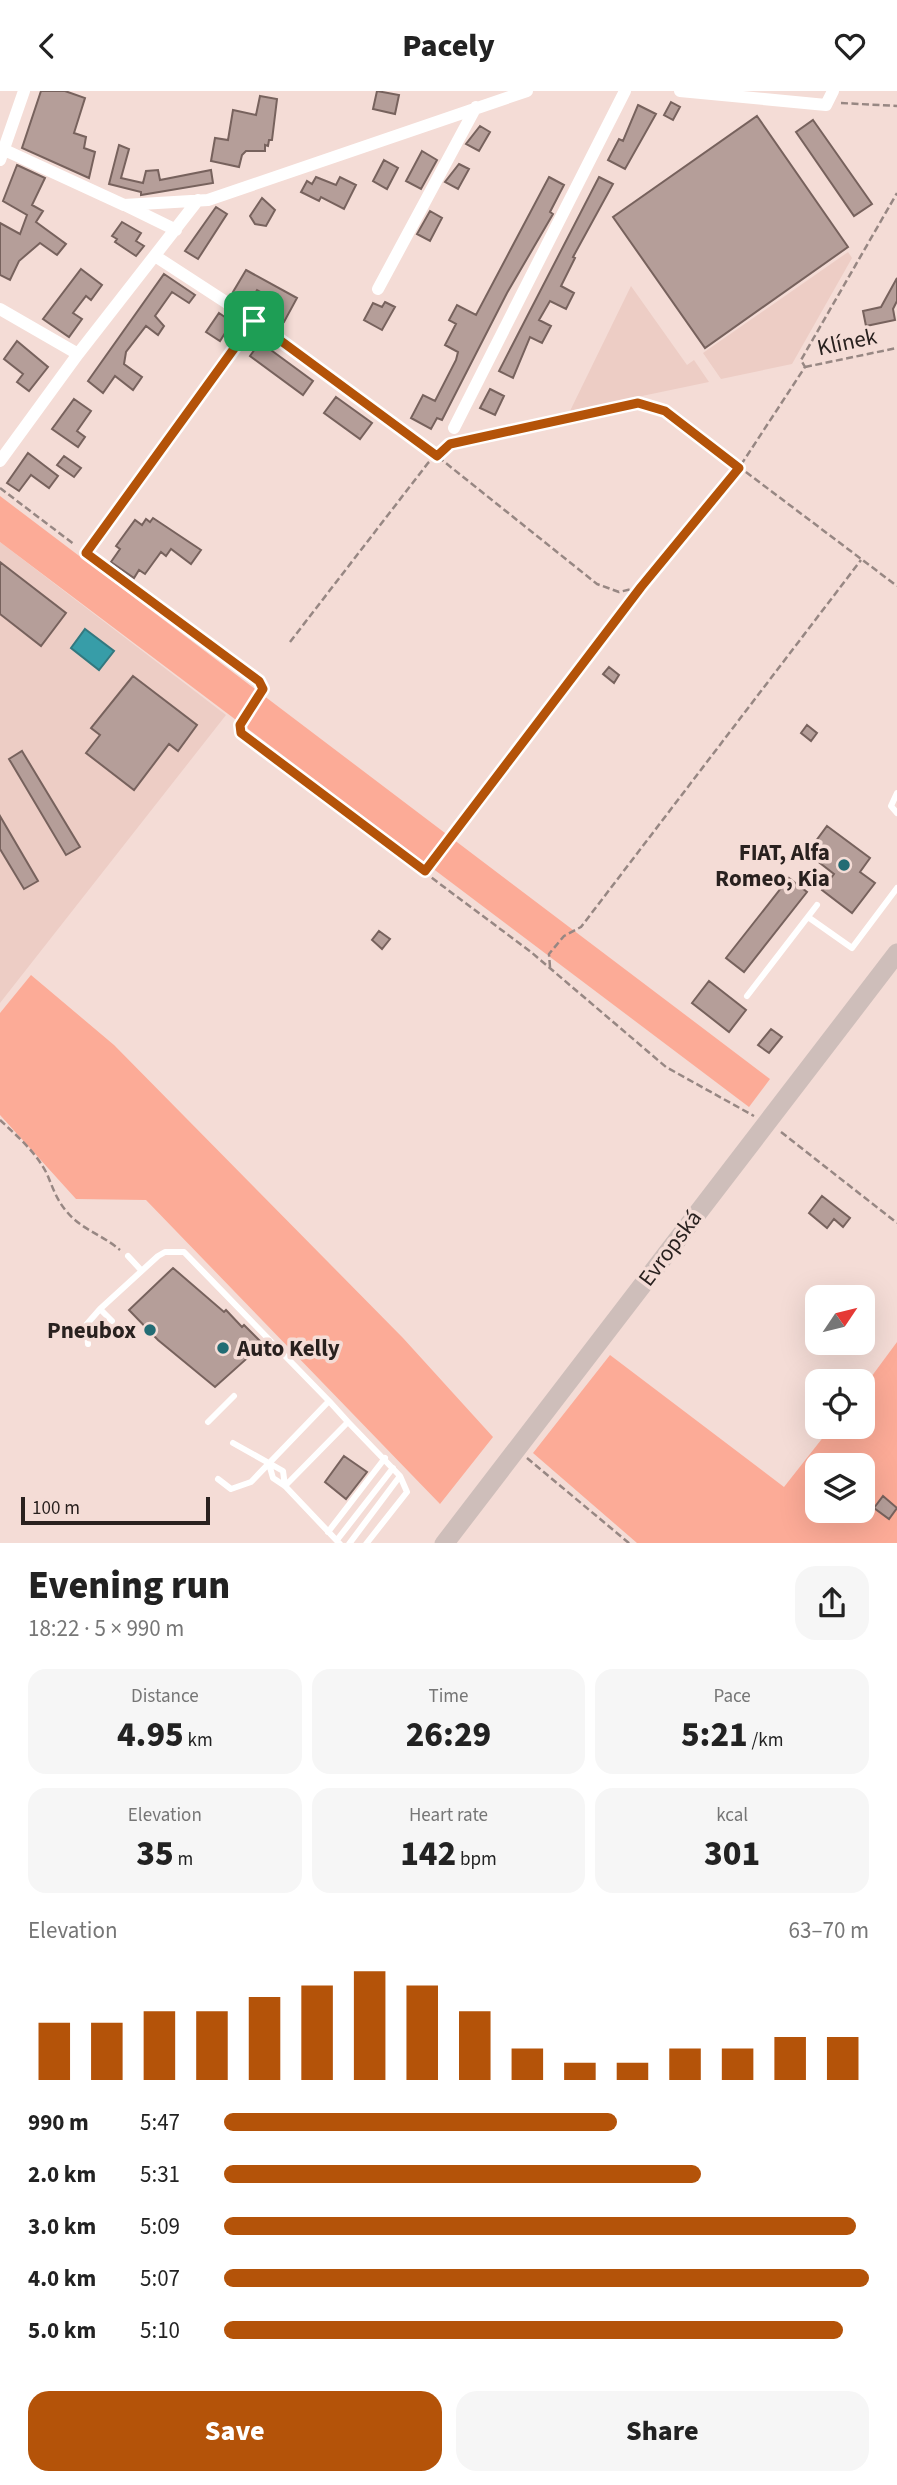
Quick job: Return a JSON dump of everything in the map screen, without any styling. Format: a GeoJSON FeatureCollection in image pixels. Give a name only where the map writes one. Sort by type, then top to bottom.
{"type":"FeatureCollection","features":[{"type":"Feature","properties":{"kind":"main road","name":"Evropská"},"geometry":{"type":"LineString","coordinates":[[444,1543],[897,953]]}},
{"type":"Feature","properties":{"kind":"street"},"geometry":{"type":"LineString","coordinates":[[24,91],[1,152],[176,230]]}},
{"type":"Feature","properties":{"kind":"street"},"geometry":{"type":"LineString","coordinates":[[124,205],[208,200],[527,91]]}},
{"type":"Feature","properties":{"kind":"street"},"geometry":{"type":"LineString","coordinates":[[454,428],[625,91]]}},
{"type":"Feature","properties":{"kind":"street"},"geometry":{"type":"LineString","coordinates":[[680,91],[827,105],[830,96]]}},
{"type":"Feature","properties":{"kind":"street"},"geometry":{"type":"LineString","coordinates":[[378,289],[476,107]]}},
{"type":"Feature","properties":{"kind":"street"},"geometry":{"type":"LineString","coordinates":[[0,461],[78,354],[198,200]]}},
{"type":"Feature","properties":{"kind":"street"},"geometry":{"type":"LineString","coordinates":[[86,553],[257,323],[155,256]]}},
{"type":"Feature","properties":{"kind":"street"},"geometry":{"type":"LineString","coordinates":[[0,309],[78,354]]}},
{"type":"Feature","properties":{"kind":"lane"},"geometry":{"type":"LineString","coordinates":[[897,793],[891,806],[897,813]]}},
{"type":"Feature","properties":{"kind":"lane"},"geometry":{"type":"LineString","coordinates":[[808,917],[852,948],[897,888]]}},
{"type":"Feature","properties":{"kind":"lane"},"geometry":{"type":"LineString","coordinates":[[747,996],[817,905]]}},
{"type":"Feature","properties":{"kind":"lane"},"geometry":{"type":"LineString","coordinates":[[88,1344],[86,1325],[100,1309],[141,1270],[165,1252],[184,1252],[400,1476],[407,1492],[366,1543]]}},
{"type":"Feature","properties":{"kind":"lane"},"geometry":{"type":"LineString","coordinates":[[128,1256],[141,1270]]}},
{"type":"Feature","properties":{"kind":"lane"},"geometry":{"type":"LineString","coordinates":[[100,1309],[111,1321]]}},
{"type":"Feature","properties":{"kind":"lane"},"geometry":{"type":"LineString","coordinates":[[208,1422],[234,1396]]}},
{"type":"Feature","properties":{"kind":"lane"},"geometry":{"type":"LineString","coordinates":[[218,1479],[231,1489],[243,1487],[269,1464],[329,1401]]}},
{"type":"Feature","properties":{"kind":"lane"},"geometry":{"type":"LineString","coordinates":[[285,1486],[348,1422]]}},
{"type":"Feature","properties":{"kind":"lane"},"geometry":{"type":"LineString","coordinates":[[233,1443],[283,1471],[285,1486]]}},
{"type":"Feature","properties":{"kind":"lane"},"geometry":{"type":"LineString","coordinates":[[328,1532],[384,1458]]}},
{"type":"Feature","properties":{"kind":"lane"},"geometry":{"type":"LineString","coordinates":[[269,1464],[273,1478],[285,1486],[338,1542],[393,1468]]}},
{"type":"Feature","properties":{"kind":"lane"},"geometry":{"type":"LineString","coordinates":[[349,1543],[400,1476]]}},
{"type":"Feature","properties":{"kind":"path"},"geometry":{"type":"LineString","coordinates":[[830,96],[897,106]]}},
{"type":"Feature","properties":{"kind":"path"},"geometry":{"type":"LineString","coordinates":[[425,871],[641,587],[739,468],[804,367],[802,360],[897,193]]}},
{"type":"Feature","properties":{"kind":"path"},"geometry":{"type":"LineString","coordinates":[[257,323],[437,456],[597,585],[619,592],[641,587]]}},
{"type":"Feature","properties":{"kind":"path","name":"Klínek"},"geometry":{"type":"LineString","coordinates":[[804,367],[897,348]]}},
{"type":"Feature","properties":{"kind":"path"},"geometry":{"type":"LineString","coordinates":[[290,642],[428,463],[450,444],[638,403],[665,411],[897,586]]}},
{"type":"Feature","properties":{"kind":"path"},"geometry":{"type":"LineString","coordinates":[[0,488],[259,681],[263,689],[240,725],[241,733],[551,969],[666,1067],[687,1081],[768,1122],[897,1223]]}},
{"type":"Feature","properties":{"kind":"path"},"geometry":{"type":"LineString","coordinates":[[551,969],[549,954],[564,936],[581,927],[861,560]]}},
{"type":"Feature","properties":{"kind":"path"},"geometry":{"type":"LineString","coordinates":[[0,1120],[31,1149],[47,1175],[52,1192],[66,1212],[80,1226],[128,1256]]}},
{"type":"Feature","properties":{"kind":"path"},"geometry":{"type":"LineString","coordinates":[[517,1450],[630,1543]]}},
{"type":"Feature","properties":{"kind":"shaded area"},"geometry":{"type":"Polygon","coordinates":[[[848,252],[852,258],[792,364],[721,379],[703,353],[848,252]]]}},
{"type":"Feature","properties":{"kind":"shaded area"},"geometry":{"type":"Polygon","coordinates":[[[631,286],[687,365],[694,360],[709,382],[570,411],[631,286]]]}},
{"type":"Feature","properties":{"kind":"shaded area"},"geometry":{"type":"Polygon","coordinates":[[[0,496],[770,1079],[749,1107],[0,542],[0,496]]]}},
{"type":"Feature","properties":{"kind":"shaded area"},"geometry":{"type":"Polygon","coordinates":[[[0,542],[226,715],[0,1003],[0,542]]]}},
{"type":"Feature","properties":{"kind":"shaded area"},"geometry":{"type":"Polygon","coordinates":[[[31,975],[114,1045],[403,1338],[493,1437],[440,1504],[146,1200],[76,1199],[0,1115],[0,1013],[31,975]]]}},
{"type":"Feature","properties":{"kind":"shaded area"},"geometry":{"type":"Polygon","coordinates":[[[897,1342],[897,1543],[637,1543],[533,1453],[610,1355],[784,1487],[805,1460],[805,1523],[875,1523],[875,1453],[811,1453],[822,1439],[875,1439],[875,1372],[897,1342]]]}},
{"type":"Feature","properties":{"kind":"water"},"geometry":{"type":"Polygon","coordinates":[[[85,629],[114,651],[99,670],[71,648],[85,629]]]}},
{"type":"Feature","properties":{"kind":"building"},"geometry":{"type":"Polygon","coordinates":[[[41,91],[65,91],[85,98],[74,133],[86,137],[84,148],[95,152],[89,178],[22,148],[41,91]]]}},
{"type":"Feature","properties":{"kind":"building"},"geometry":{"type":"Polygon","coordinates":[[[377,91],[399,95],[395,114],[373,109],[377,91]]]}},
{"type":"Feature","properties":{"kind":"building"},"geometry":{"type":"Polygon","coordinates":[[[260,96],[277,99],[272,140],[269,140],[268,146],[265,145],[265,151],[246,151],[239,167],[211,161],[215,138],[228,140],[233,110],[256,115],[260,96]]]}},
{"type":"Feature","properties":{"kind":"building"},"geometry":{"type":"Polygon","coordinates":[[[671,102],[680,107],[673,120],[664,115],[671,102]]]}},
{"type":"Feature","properties":{"kind":"building"},"geometry":{"type":"Polygon","coordinates":[[[638,105],[656,114],[625,169],[608,160],[619,139],[623,141],[638,105]]]}},
{"type":"Feature","properties":{"kind":"building"},"geometry":{"type":"Polygon","coordinates":[[[757,116],[848,247],[705,348],[613,217],[757,116]]]}},
{"type":"Feature","properties":{"kind":"building"},"geometry":{"type":"Polygon","coordinates":[[[813,120],[872,204],[854,216],[796,132],[813,120]]]}},
{"type":"Feature","properties":{"kind":"building"},"geometry":{"type":"Polygon","coordinates":[[[480,126],[490,132],[479,151],[466,144],[480,126]]]}},
{"type":"Feature","properties":{"kind":"building"},"geometry":{"type":"Polygon","coordinates":[[[119,145],[129,149],[121,178],[143,183],[146,171],[158,170],[160,180],[211,170],[213,183],[141,195],[141,192],[109,184],[119,145]]]}},
{"type":"Feature","properties":{"kind":"building"},"geometry":{"type":"Polygon","coordinates":[[[422,151],[437,160],[421,189],[406,181],[422,151]]]}},
{"type":"Feature","properties":{"kind":"building"},"geometry":{"type":"Polygon","coordinates":[[[384,160],[398,168],[387,189],[373,181],[384,160]]]}},
{"type":"Feature","properties":{"kind":"building"},"geometry":{"type":"Polygon","coordinates":[[[459,164],[469,169],[458,189],[445,182],[459,164]]]}},
{"type":"Feature","properties":{"kind":"building"},"geometry":{"type":"Polygon","coordinates":[[[17,165],[45,178],[32,205],[43,211],[36,222],[66,244],[57,255],[40,243],[19,261],[10,280],[0,275],[0,223],[20,234],[27,215],[3,201],[17,165]]]}},
{"type":"Feature","properties":{"kind":"building"},"geometry":{"type":"Polygon","coordinates":[[[316,177],[336,185],[340,177],[356,185],[344,209],[321,197],[319,201],[301,192],[307,181],[312,184],[316,177]]]}},
{"type":"Feature","properties":{"kind":"building"},"geometry":{"type":"Polygon","coordinates":[[[549,177],[564,185],[550,212],[553,214],[507,293],[442,420],[437,418],[431,429],[411,418],[423,395],[435,401],[456,360],[458,352],[445,345],[456,324],[449,320],[457,305],[476,315],[549,177]]]}},
{"type":"Feature","properties":{"kind":"building"},"geometry":{"type":"Polygon","coordinates":[[[599,177],[613,184],[573,257],[575,258],[561,286],[574,293],[566,309],[550,301],[539,320],[551,326],[542,343],[530,337],[513,378],[499,371],[599,177]]]}},
{"type":"Feature","properties":{"kind":"building"},"geometry":{"type":"Polygon","coordinates":[[[262,198],[275,210],[266,226],[255,224],[250,216],[262,198]]]}},
{"type":"Feature","properties":{"kind":"building"},"geometry":{"type":"Polygon","coordinates":[[[216,207],[227,214],[198,259],[185,251],[216,207]]]}},
{"type":"Feature","properties":{"kind":"building"},"geometry":{"type":"Polygon","coordinates":[[[430,211],[442,218],[430,241],[417,234],[430,211]]]}},
{"type":"Feature","properties":{"kind":"building"},"geometry":{"type":"Polygon","coordinates":[[[122,222],[141,233],[136,241],[144,246],[136,256],[115,242],[117,239],[112,236],[122,222]]]}},
{"type":"Feature","properties":{"kind":"building"},"geometry":{"type":"Polygon","coordinates":[[[81,269],[102,285],[91,300],[86,296],[73,313],[82,319],[69,337],[43,319],[81,269]]]}},
{"type":"Feature","properties":{"kind":"building"},"geometry":{"type":"Polygon","coordinates":[[[246,270],[297,298],[284,322],[268,313],[275,300],[257,290],[250,302],[233,292],[246,270]]]}},
{"type":"Feature","properties":{"kind":"building"},"geometry":{"type":"Polygon","coordinates":[[[164,274],[195,295],[189,303],[172,292],[155,316],[164,326],[158,335],[146,326],[126,352],[124,364],[142,377],[133,390],[115,376],[103,393],[88,381],[164,274]]]}},
{"type":"Feature","properties":{"kind":"building"},"geometry":{"type":"Polygon","coordinates":[[[897,278],[897,301],[893,309],[895,320],[866,326],[863,311],[881,307],[897,278]]]}},
{"type":"Feature","properties":{"kind":"building"},"geometry":{"type":"Polygon","coordinates":[[[385,302],[395,307],[382,330],[364,320],[373,303],[382,307],[385,302]]]}},
{"type":"Feature","properties":{"kind":"building"},"geometry":{"type":"Polygon","coordinates":[[[219,313],[232,322],[220,341],[206,332],[219,313]]]}},
{"type":"Feature","properties":{"kind":"building"},"geometry":{"type":"Polygon","coordinates":[[[17,341],[48,367],[29,391],[17,382],[23,374],[4,359],[17,341]]]}},
{"type":"Feature","properties":{"kind":"building"},"geometry":{"type":"Polygon","coordinates":[[[260,342],[313,381],[303,395],[250,356],[260,342]]]}},
{"type":"Feature","properties":{"kind":"building"},"geometry":{"type":"Polygon","coordinates":[[[490,389],[504,396],[495,415],[480,408],[490,389]]]}},
{"type":"Feature","properties":{"kind":"building"},"geometry":{"type":"Polygon","coordinates":[[[336,397],[372,423],[360,439],[324,413],[336,397]]]}},
{"type":"Feature","properties":{"kind":"building"},"geometry":{"type":"Polygon","coordinates":[[[74,399],[91,411],[77,431],[85,437],[78,447],[52,429],[74,399]]]}},
{"type":"Feature","properties":{"kind":"building"},"geometry":{"type":"Polygon","coordinates":[[[28,453],[58,476],[49,488],[31,475],[19,491],[7,483],[28,453]]]}},
{"type":"Feature","properties":{"kind":"building"},"geometry":{"type":"Polygon","coordinates":[[[64,456],[81,468],[74,477],[57,465],[64,456]]]}},
{"type":"Feature","properties":{"kind":"building"},"geometry":{"type":"Polygon","coordinates":[[[153,518],[201,550],[191,564],[171,549],[166,556],[161,552],[145,574],[139,570],[134,578],[111,562],[120,549],[116,546],[135,520],[142,525],[146,519],[150,522],[153,518]]]}},
{"type":"Feature","properties":{"kind":"building"},"geometry":{"type":"Polygon","coordinates":[[[0,562],[66,613],[41,646],[0,614],[0,562]]]}},
{"type":"Feature","properties":{"kind":"building"},"geometry":{"type":"Polygon","coordinates":[[[609,667],[619,675],[614,683],[603,674],[609,667]]]}},
{"type":"Feature","properties":{"kind":"building"},"geometry":{"type":"Polygon","coordinates":[[[133,676],[197,725],[178,751],[169,744],[134,790],[86,753],[100,735],[91,728],[133,676]]]}},
{"type":"Feature","properties":{"kind":"building"},"geometry":{"type":"Polygon","coordinates":[[[807,725],[817,733],[811,741],[801,733],[807,725]]]}},
{"type":"Feature","properties":{"kind":"building"},"geometry":{"type":"Polygon","coordinates":[[[22,751],[80,847],[66,855],[9,759],[22,751]]]}},
{"type":"Feature","properties":{"kind":"building"},"geometry":{"type":"Polygon","coordinates":[[[0,816],[38,881],[24,889],[0,849],[0,816]]]}},
{"type":"Feature","properties":{"kind":"building","name":"FIAT, Alfa Romeo, Kia"},"geometry":{"type":"Polygon","coordinates":[[[827,826],[870,858],[860,872],[875,883],[852,913],[822,890],[834,874],[807,853],[827,826]]]}},
{"type":"Feature","properties":{"kind":"building"},"geometry":{"type":"Polygon","coordinates":[[[789,878],[807,892],[744,972],[726,958],[789,878]]]}},
{"type":"Feature","properties":{"kind":"building"},"geometry":{"type":"Polygon","coordinates":[[[379,931],[390,939],[382,949],[372,940],[379,931]]]}},
{"type":"Feature","properties":{"kind":"building"},"geometry":{"type":"Polygon","coordinates":[[[709,981],[746,1010],[729,1032],[692,1003],[709,981]]]}},
{"type":"Feature","properties":{"kind":"building"},"geometry":{"type":"Polygon","coordinates":[[[771,1029],[782,1037],[769,1053],[758,1045],[771,1029]]]}},
{"type":"Feature","properties":{"kind":"building"},"geometry":{"type":"Polygon","coordinates":[[[822,1196],[850,1218],[843,1227],[834,1219],[827,1228],[809,1213],[822,1196]]]}},
{"type":"Feature","properties":{"kind":"building"},"geometry":{"type":"Polygon","coordinates":[[[173,1268],[224,1312],[226,1310],[242,1327],[244,1325],[263,1344],[215,1387],[158,1340],[129,1310],[173,1268]]]}},
{"type":"Feature","properties":{"kind":"building"},"geometry":{"type":"Polygon","coordinates":[[[344,1456],[367,1472],[346,1499],[325,1482],[344,1456]]]}},
{"type":"Feature","properties":{"kind":"building"},"geometry":{"type":"Polygon","coordinates":[[[883,1496],[897,1508],[889,1519],[875,1507],[883,1496]]]}},
{"type":"Feature","properties":{"kind":"place","name":"FIAT, Alfa Romeo, Kia"},"geometry":{"type":"Point","coordinates":[844,865]}},
{"type":"Feature","properties":{"kind":"place","name":"Pneubox"},"geometry":{"type":"Point","coordinates":[150,1330]}},
{"type":"Feature","properties":{"kind":"place","name":"Auto Kelly"},"geometry":{"type":"Point","coordinates":[223,1348]}},
{"type":"Feature","properties":{"kind":"route"},"geometry":{"type":"LineString","coordinates":[[254,321],[437,456],[450,444],[467,439],[638,403],[665,411],[739,468],[641,587],[425,871],[241,733],[240,725],[263,689],[259,681],[86,553],[254,321]]}}]}
